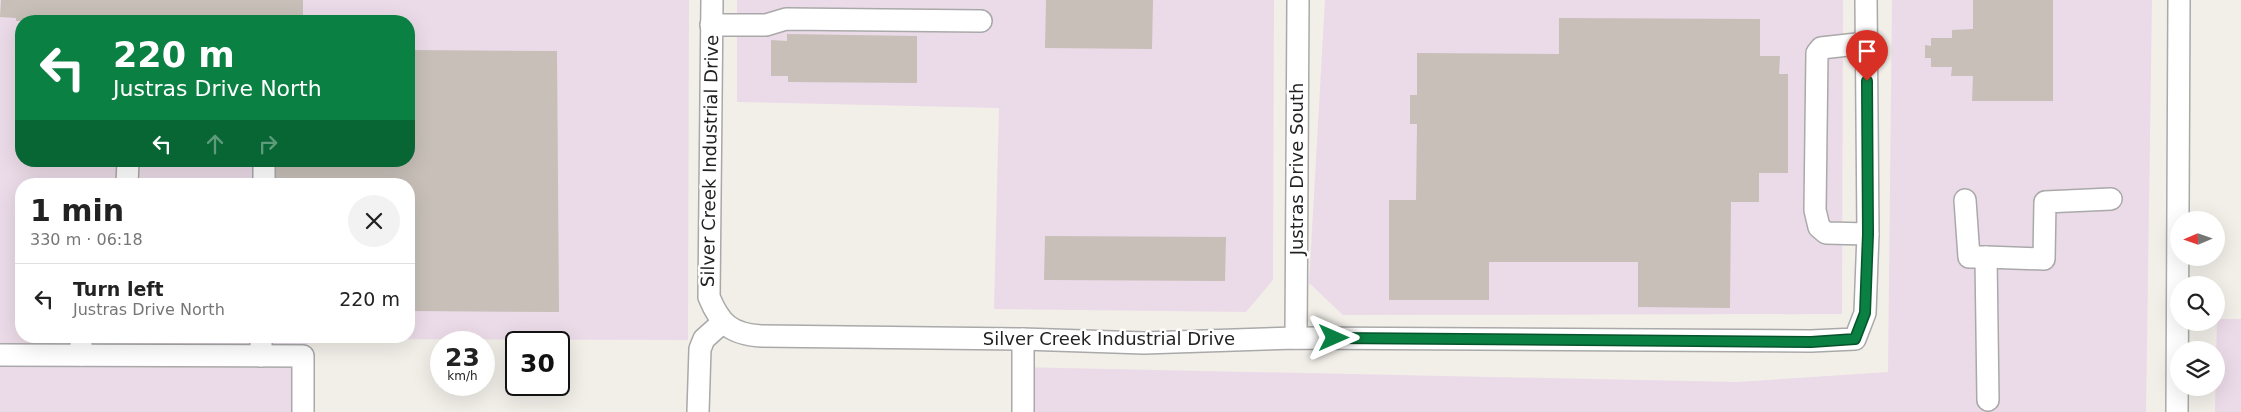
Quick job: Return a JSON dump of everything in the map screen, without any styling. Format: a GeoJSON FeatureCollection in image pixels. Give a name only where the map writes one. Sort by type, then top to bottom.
{"type":"FeatureCollection","features":[{"type":"Feature","properties":{"kind":"street","name":"Silver Creek Industrial Drive"},"geometry":{"type":"LineString","coordinates":[[712,0],[709,297],[715,312],[723,322],[733,330],[745,335],[1023,339],[1144,343],[1296,338],[1811,342],[1855,339],[1865,313],[1868,234]]}},
{"type":"Feature","properties":{"kind":"street","name":"Justras Drive South"},"geometry":{"type":"LineString","coordinates":[[1296,338],[1298,0]]}},
{"type":"Feature","properties":{"kind":"street"},"geometry":{"type":"LineString","coordinates":[[1866,0],[1868,234],[1826,233],[1819,227],[1815,200],[1817,52],[1821,48],[1866,43]]}},
{"type":"Feature","properties":{"kind":"street"},"geometry":{"type":"LineString","coordinates":[[2177,412],[2179,0]]}},
{"type":"Feature","properties":{"kind":"street"},"geometry":{"type":"LineString","coordinates":[[712,25],[766,25],[786,19],[981,21]]}},
{"type":"Feature","properties":{"kind":"street"},"geometry":{"type":"LineString","coordinates":[[1965,200],[1969,257],[2044,259],[2045,202],[2111,199]]}},
{"type":"Feature","properties":{"kind":"street"},"geometry":{"type":"LineString","coordinates":[[1986,258],[1988,400]]}},
{"type":"Feature","properties":{"kind":"street"},"geometry":{"type":"LineString","coordinates":[[698,412],[700,349],[704,339],[723,322]]}},
{"type":"Feature","properties":{"kind":"street"},"geometry":{"type":"LineString","coordinates":[[1023,339],[1023,412]]}},
{"type":"Feature","properties":{"kind":"street"},"geometry":{"type":"LineString","coordinates":[[0,355],[81,346],[261,346],[303,356],[303,412]]}},
{"type":"Feature","properties":{"kind":"shaded area"},"geometry":{"type":"Polygon","coordinates":[[[0,0],[689,0],[688,340],[570,340],[570,331],[505,331],[505,340],[495,339],[495,331],[430,331],[430,339],[415,339],[415,178],[15,178],[15,343],[308,343],[307,412],[0,412],[0,0]]]}},
{"type":"Feature","properties":{"kind":"shaded area"},"geometry":{"type":"Polygon","coordinates":[[[737,0],[1274,0],[1273,280],[1246,312],[994,309],[999,108],[737,102],[737,0]]]}},
{"type":"Feature","properties":{"kind":"shaded area"},"geometry":{"type":"Polygon","coordinates":[[[1325,0],[1843,0],[1842,314],[1343,315],[1309,283],[1325,0]]]}},
{"type":"Feature","properties":{"kind":"shaded area"},"geometry":{"type":"Polygon","coordinates":[[[1892,0],[2152,0],[2146,412],[1011,412],[1011,367],[1737,382],[1888,372],[1892,0]]]}},
{"type":"Feature","properties":{"kind":"shaded area"},"geometry":{"type":"Polygon","coordinates":[[[2225,319],[2241,319],[2241,412],[2215,412],[2215,396],[2225,396],[2225,341],[2217,341],[2217,331],[2225,331],[2225,319]]]}},
{"type":"Feature","properties":{"kind":"building"},"geometry":{"type":"Polygon","coordinates":[[[1,0],[303,0],[303,15],[15,15],[15,18],[0,17],[1,0]]]}},
{"type":"Feature","properties":{"kind":"building"},"geometry":{"type":"Polygon","coordinates":[[[1046,0],[1153,0],[1152,49],[1045,48],[1046,0]]]}},
{"type":"Feature","properties":{"kind":"building"},"geometry":{"type":"Polygon","coordinates":[[[1973,0],[2053,0],[2053,101],[1972,101],[1973,76],[1951,76],[1952,67],[1931,67],[1931,58],[1925,58],[1925,45],[1931,46],[1931,38],[1952,38],[1952,30],[1973,29],[1973,0]]]}},
{"type":"Feature","properties":{"kind":"building"},"geometry":{"type":"Polygon","coordinates":[[[1559,18],[1760,19],[1760,56],[1780,56],[1779,74],[1788,74],[1788,173],[1759,173],[1759,202],[1731,202],[1730,308],[1638,307],[1638,262],[1489,262],[1489,300],[1389,300],[1389,200],[1416,200],[1417,124],[1410,124],[1410,95],[1417,95],[1417,53],[1559,54],[1559,18]]]}},
{"type":"Feature","properties":{"kind":"building"},"geometry":{"type":"Polygon","coordinates":[[[787,34],[917,36],[917,83],[788,82],[788,76],[771,76],[771,40],[787,41],[787,34]]]}},
{"type":"Feature","properties":{"kind":"building"},"geometry":{"type":"Polygon","coordinates":[[[415,50],[557,51],[559,312],[415,311],[415,178],[276,178],[276,167],[415,167],[415,50]]]}},
{"type":"Feature","properties":{"kind":"building"},"geometry":{"type":"Polygon","coordinates":[[[1045,236],[1226,237],[1225,281],[1044,280],[1045,236]]]}},
{"type":"Feature","properties":{"kind":"route"},"geometry":{"type":"LineString","coordinates":[[1334,338],[1811,342],[1855,339],[1865,313],[1868,234],[1867,81]]}}]}
